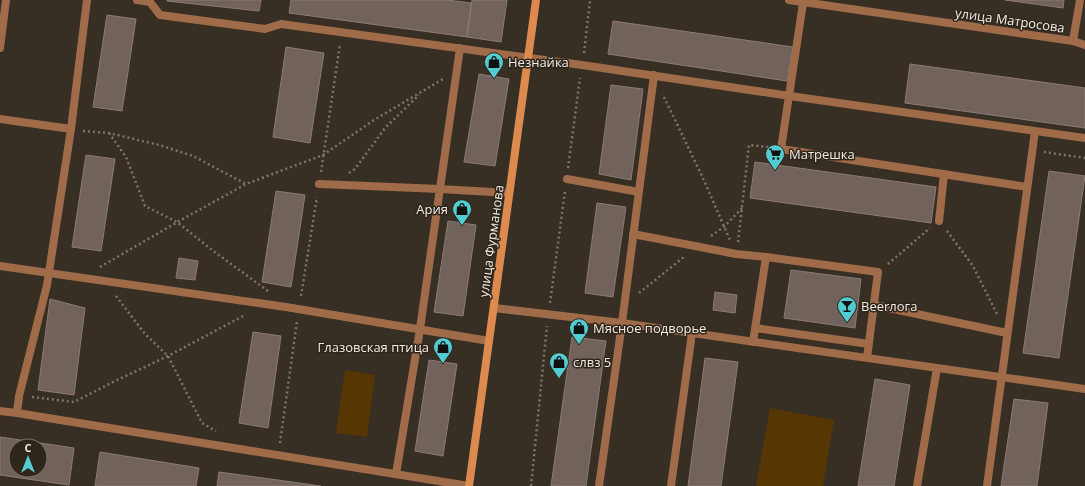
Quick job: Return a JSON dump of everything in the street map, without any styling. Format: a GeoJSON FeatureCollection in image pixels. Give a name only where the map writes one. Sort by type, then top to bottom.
{"type":"FeatureCollection","features":[{"type":"Feature","properties":{"kind":"main road","name":"улица Фурманова"},"geometry":{"type":"LineString","coordinates":[[469,486],[536,0]]}},
{"type":"Feature","properties":{"kind":"lane"},"geometry":{"type":"LineString","coordinates":[[0,48],[6,0]]}},
{"type":"Feature","properties":{"kind":"lane"},"geometry":{"type":"LineString","coordinates":[[17,413],[19,396],[47,285],[71,129],[87,0]]}},
{"type":"Feature","properties":{"kind":"lane"},"geometry":{"type":"LineString","coordinates":[[137,0],[150,2],[160,15],[266,29],[281,24],[528,57],[1085,138]]}},
{"type":"Feature","properties":{"kind":"lane","name":"улица Матросова"},"geometry":{"type":"LineString","coordinates":[[789,0],[1073,41],[1085,44]]}},
{"type":"Feature","properties":{"kind":"lane"},"geometry":{"type":"LineString","coordinates":[[1073,41],[1080,0]]}},
{"type":"Feature","properties":{"kind":"lane"},"geometry":{"type":"LineString","coordinates":[[803,2],[781,149],[1027,187]]}},
{"type":"Feature","properties":{"kind":"lane"},"geometry":{"type":"LineString","coordinates":[[396,474],[420,329],[460,48]]}},
{"type":"Feature","properties":{"kind":"lane"},"geometry":{"type":"LineString","coordinates":[[599,486],[654,75]]}},
{"type":"Feature","properties":{"kind":"lane"},"geometry":{"type":"LineString","coordinates":[[0,119],[71,129]]}},
{"type":"Feature","properties":{"kind":"lane"},"geometry":{"type":"LineString","coordinates":[[987,486],[1035,131]]}},
{"type":"Feature","properties":{"kind":"lane"},"geometry":{"type":"LineString","coordinates":[[939,221],[944,174]]}},
{"type":"Feature","properties":{"kind":"lane"},"geometry":{"type":"LineString","coordinates":[[567,179],[639,192]]}},
{"type":"Feature","properties":{"kind":"lane"},"geometry":{"type":"LineString","coordinates":[[319,184],[509,193]]}},
{"type":"Feature","properties":{"kind":"lane"},"geometry":{"type":"LineString","coordinates":[[633,234],[736,254],[878,272],[867,358]]}},
{"type":"Feature","properties":{"kind":"lane"},"geometry":{"type":"LineString","coordinates":[[753,342],[766,257]]}},
{"type":"Feature","properties":{"kind":"lane"},"geometry":{"type":"LineString","coordinates":[[0,266],[286,307],[489,341]]}},
{"type":"Feature","properties":{"kind":"lane"},"geometry":{"type":"LineString","coordinates":[[874,305],[1007,333]]}},
{"type":"Feature","properties":{"kind":"lane"},"geometry":{"type":"LineString","coordinates":[[494,308],[622,323],[1085,389]]}},
{"type":"Feature","properties":{"kind":"lane"},"geometry":{"type":"LineString","coordinates":[[755,328],[869,344]]}},
{"type":"Feature","properties":{"kind":"lane"},"geometry":{"type":"LineString","coordinates":[[671,486],[692,333]]}},
{"type":"Feature","properties":{"kind":"lane"},"geometry":{"type":"LineString","coordinates":[[917,486],[937,368]]}},
{"type":"Feature","properties":{"kind":"lane"},"geometry":{"type":"LineString","coordinates":[[0,411],[469,486]]}},
{"type":"Feature","properties":{"kind":"path"},"geometry":{"type":"LineString","coordinates":[[532,486],[548,314],[590,0]]}},
{"type":"Feature","properties":{"kind":"path"},"geometry":{"type":"LineString","coordinates":[[82,278],[177,222],[246,184],[323,154],[374,120],[457,70]]}},
{"type":"Feature","properties":{"kind":"path"},"geometry":{"type":"LineString","coordinates":[[335,185],[355,168],[386,128],[422,91]]}},
{"type":"Feature","properties":{"kind":"path"},"geometry":{"type":"LineString","coordinates":[[664,97],[702,176],[736,254]]}},
{"type":"Feature","properties":{"kind":"path"},"geometry":{"type":"LineString","coordinates":[[71,129],[109,134],[159,145],[193,156],[246,184]]}},
{"type":"Feature","properties":{"kind":"path"},"geometry":{"type":"LineString","coordinates":[[109,134],[126,157],[145,206],[177,222],[212,250],[270,292]]}},
{"type":"Feature","properties":{"kind":"path"},"geometry":{"type":"LineString","coordinates":[[736,254],[749,145],[781,149]]}},
{"type":"Feature","properties":{"kind":"path"},"geometry":{"type":"LineString","coordinates":[[1032,151],[1085,158]]}},
{"type":"Feature","properties":{"kind":"path"},"geometry":{"type":"LineString","coordinates":[[878,272],[939,221],[973,266],[1007,333]]}},
{"type":"Feature","properties":{"kind":"path"},"geometry":{"type":"LineString","coordinates":[[19,396],[74,402],[168,356],[251,312]]}},
{"type":"Feature","properties":{"kind":"shaded area"},"geometry":{"type":"Polygon","coordinates":[[[345,370],[375,375],[367,437],[336,433],[345,370]]]}},
{"type":"Feature","properties":{"kind":"shaded area"},"geometry":{"type":"Polygon","coordinates":[[[770,408],[834,420],[823,486],[756,486],[770,408]]]}},
{"type":"Feature","properties":{"kind":"building"},"geometry":{"type":"Polygon","coordinates":[[[167,0],[261,0],[259,11],[167,0]]]}},
{"type":"Feature","properties":{"kind":"building"},"geometry":{"type":"Polygon","coordinates":[[[291,0],[447,0],[471,3],[467,37],[289,13],[291,0]]]}},
{"type":"Feature","properties":{"kind":"building"},"geometry":{"type":"Polygon","coordinates":[[[472,0],[507,0],[501,42],[467,37],[472,0]]]}},
{"type":"Feature","properties":{"kind":"building"},"geometry":{"type":"Polygon","coordinates":[[[1005,0],[1064,0],[1063,8],[1005,0]]]}},
{"type":"Feature","properties":{"kind":"building"},"geometry":{"type":"Polygon","coordinates":[[[107,15],[136,19],[122,111],[93,107],[107,15]]]}},
{"type":"Feature","properties":{"kind":"building"},"geometry":{"type":"Polygon","coordinates":[[[613,21],[793,47],[787,81],[608,54],[613,21]]]}},
{"type":"Feature","properties":{"kind":"building"},"geometry":{"type":"Polygon","coordinates":[[[286,47],[324,53],[310,143],[273,137],[286,47]]]}},
{"type":"Feature","properties":{"kind":"building"},"geometry":{"type":"Polygon","coordinates":[[[910,64],[1085,88],[1085,128],[905,103],[910,64]]]}},
{"type":"Feature","properties":{"kind":"building"},"geometry":{"type":"Polygon","coordinates":[[[479,74],[509,79],[495,166],[464,162],[479,74]]]}},
{"type":"Feature","properties":{"kind":"building"},"geometry":{"type":"Polygon","coordinates":[[[611,85],[643,89],[631,180],[599,174],[611,85]]]}},
{"type":"Feature","properties":{"kind":"building"},"geometry":{"type":"Polygon","coordinates":[[[86,155],[115,159],[101,251],[72,247],[86,155]]]}},
{"type":"Feature","properties":{"kind":"building"},"geometry":{"type":"Polygon","coordinates":[[[755,162],[936,187],[931,223],[750,198],[755,162]]]}},
{"type":"Feature","properties":{"kind":"building"},"geometry":{"type":"Polygon","coordinates":[[[1049,171],[1085,176],[1059,358],[1023,353],[1049,171]]]}},
{"type":"Feature","properties":{"kind":"building"},"geometry":{"type":"Polygon","coordinates":[[[276,191],[305,195],[291,287],[262,282],[276,191]]]}},
{"type":"Feature","properties":{"kind":"building"},"geometry":{"type":"Polygon","coordinates":[[[597,203],[626,207],[613,297],[585,293],[597,203]]]}},
{"type":"Feature","properties":{"kind":"building"},"geometry":{"type":"Polygon","coordinates":[[[448,221],[476,225],[463,316],[434,312],[448,221]]]}},
{"type":"Feature","properties":{"kind":"building"},"geometry":{"type":"Polygon","coordinates":[[[179,258],[198,261],[195,280],[176,278],[179,258]]]}},
{"type":"Feature","properties":{"kind":"building"},"geometry":{"type":"Polygon","coordinates":[[[791,270],[861,279],[855,328],[784,318],[791,270]]]}},
{"type":"Feature","properties":{"kind":"building"},"geometry":{"type":"Polygon","coordinates":[[[715,292],[737,295],[735,313],[713,310],[715,292]]]}},
{"type":"Feature","properties":{"kind":"building"},"geometry":{"type":"Polygon","coordinates":[[[50,299],[85,308],[74,395],[38,390],[50,299]]]}},
{"type":"Feature","properties":{"kind":"building"},"geometry":{"type":"Polygon","coordinates":[[[253,332],[281,336],[268,428],[239,423],[253,332]]]}},
{"type":"Feature","properties":{"kind":"building"},"geometry":{"type":"Polygon","coordinates":[[[572,337],[606,341],[586,486],[551,486],[572,337]]]}},
{"type":"Feature","properties":{"kind":"building"},"geometry":{"type":"Polygon","coordinates":[[[705,358],[738,362],[721,486],[688,486],[705,358]]]}},
{"type":"Feature","properties":{"kind":"building"},"geometry":{"type":"Polygon","coordinates":[[[429,360],[457,364],[443,456],[415,451],[429,360]]]}},
{"type":"Feature","properties":{"kind":"building"},"geometry":{"type":"Polygon","coordinates":[[[875,379],[910,385],[894,486],[858,486],[875,379]]]}},
{"type":"Feature","properties":{"kind":"building"},"geometry":{"type":"Polygon","coordinates":[[[1014,399],[1048,403],[1037,486],[1001,486],[1014,399]]]}},
{"type":"Feature","properties":{"kind":"building"},"geometry":{"type":"Polygon","coordinates":[[[0,437],[8,438],[8,476],[0,475],[0,437]]]}},
{"type":"Feature","properties":{"kind":"building"},"geometry":{"type":"Polygon","coordinates":[[[48,444],[74,448],[69,485],[21,478],[48,478],[48,444]]]}},
{"type":"Feature","properties":{"kind":"building"},"geometry":{"type":"Polygon","coordinates":[[[100,452],[199,468],[196,486],[95,486],[100,452]]]}},
{"type":"Feature","properties":{"kind":"building"},"geometry":{"type":"Polygon","coordinates":[[[219,472],[321,486],[217,486],[219,472]]]}},
{"type":"Feature","properties":{"kind":"place","name":"Незнайка"},"geometry":{"type":"Point","coordinates":[494,79]}},
{"type":"Feature","properties":{"kind":"place","name":"Матрешка"},"geometry":{"type":"Point","coordinates":[775,171]}},
{"type":"Feature","properties":{"kind":"place","name":"Ария"},"geometry":{"type":"Point","coordinates":[462,226]}},
{"type":"Feature","properties":{"kind":"place","name":"Beerлога"},"geometry":{"type":"Point","coordinates":[847,323]}},
{"type":"Feature","properties":{"kind":"place","name":"Мясное подворье"},"geometry":{"type":"Point","coordinates":[579,345]}},
{"type":"Feature","properties":{"kind":"place","name":"Глазовская птица"},"geometry":{"type":"Point","coordinates":[443,364]}},
{"type":"Feature","properties":{"kind":"place","name":"слвз 5"},"geometry":{"type":"Point","coordinates":[559,379]}}]}
